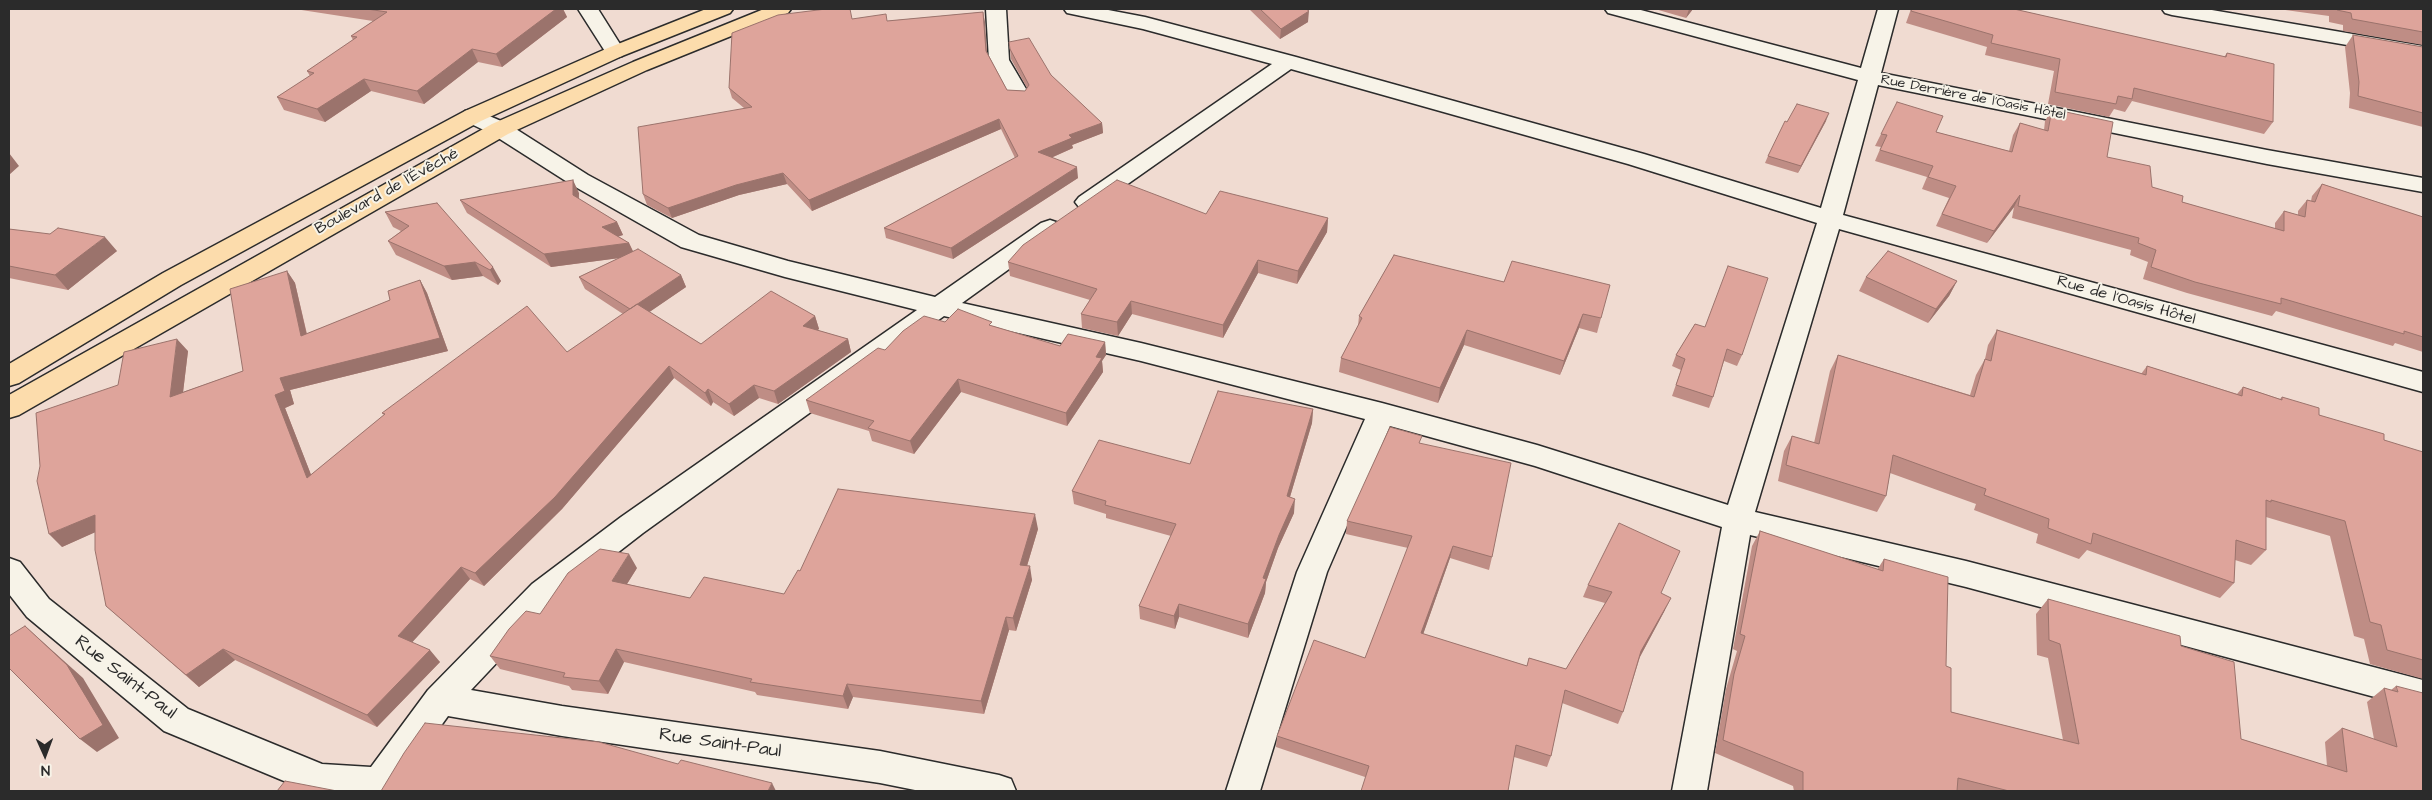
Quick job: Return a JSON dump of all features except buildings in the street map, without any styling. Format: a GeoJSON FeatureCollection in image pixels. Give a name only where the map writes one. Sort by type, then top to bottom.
{"type":"FeatureCollection","features":[{"type":"Feature","properties":{"kind":"main road","name":"Boulevard de l'Évêché"},"geometry":{"type":"LineString","coordinates":[[9,376],[172,279],[473,116],[615,52],[723,9]]}},
{"type":"Feature","properties":{"kind":"main road","name":"Boulevard de l'Évêché"},"geometry":{"type":"LineString","coordinates":[[9,408],[500,129],[640,66],[782,9]]}},
{"type":"Feature","properties":{"kind":"street"},"geometry":{"type":"LineString","coordinates":[[588,9],[615,52]]}},
{"type":"Feature","properties":{"kind":"street"},"geometry":{"type":"LineString","coordinates":[[996,9],[998,60],[1018,94]]}},
{"type":"Feature","properties":{"kind":"street","name":"Rue de l'Oasis Hôtel"},"geometry":{"type":"LineString","coordinates":[[1074,9],[1145,23],[1290,62],[1636,159],[1830,219],[2423,382]]}},
{"type":"Feature","properties":{"kind":"street","name":"Rue Derrière de l'Oasis Hôtel"},"geometry":{"type":"LineString","coordinates":[[1615,9],[1869,77],[2257,155],[2423,185]]}},
{"type":"Feature","properties":{"kind":"street"},"geometry":{"type":"LineString","coordinates":[[1690,791],[1738,520],[1830,219],[1888,9]]}},
{"type":"Feature","properties":{"kind":"street"},"geometry":{"type":"LineString","coordinates":[[2172,9],[2423,52]]}},
{"type":"Feature","properties":{"kind":"street"},"geometry":{"type":"LineString","coordinates":[[376,788],[440,700],[543,593],[632,525],[937,306],[1290,62]]}},
{"type":"Feature","properties":{"kind":"street"},"geometry":{"type":"LineString","coordinates":[[473,116],[500,129],[580,180],[690,241],[785,269],[937,306],[1141,352],[1382,413],[1537,456],[1738,520],[1966,574],[2423,695]]}},
{"type":"Feature","properties":{"kind":"street"},"geometry":{"type":"LineString","coordinates":[[1243,791],[1312,572],[1382,413]]}},
{"type":"Feature","properties":{"kind":"street","name":"Rue Saint-Paul"},"geometry":{"type":"LineString","coordinates":[[9,571],[38,608],[176,720],[321,780],[376,788]]}},
{"type":"Feature","properties":{"kind":"street","name":"Rue Saint-Paul"},"geometry":{"type":"LineString","coordinates":[[440,700],[562,721],[880,767],[999,791]]}}]}
